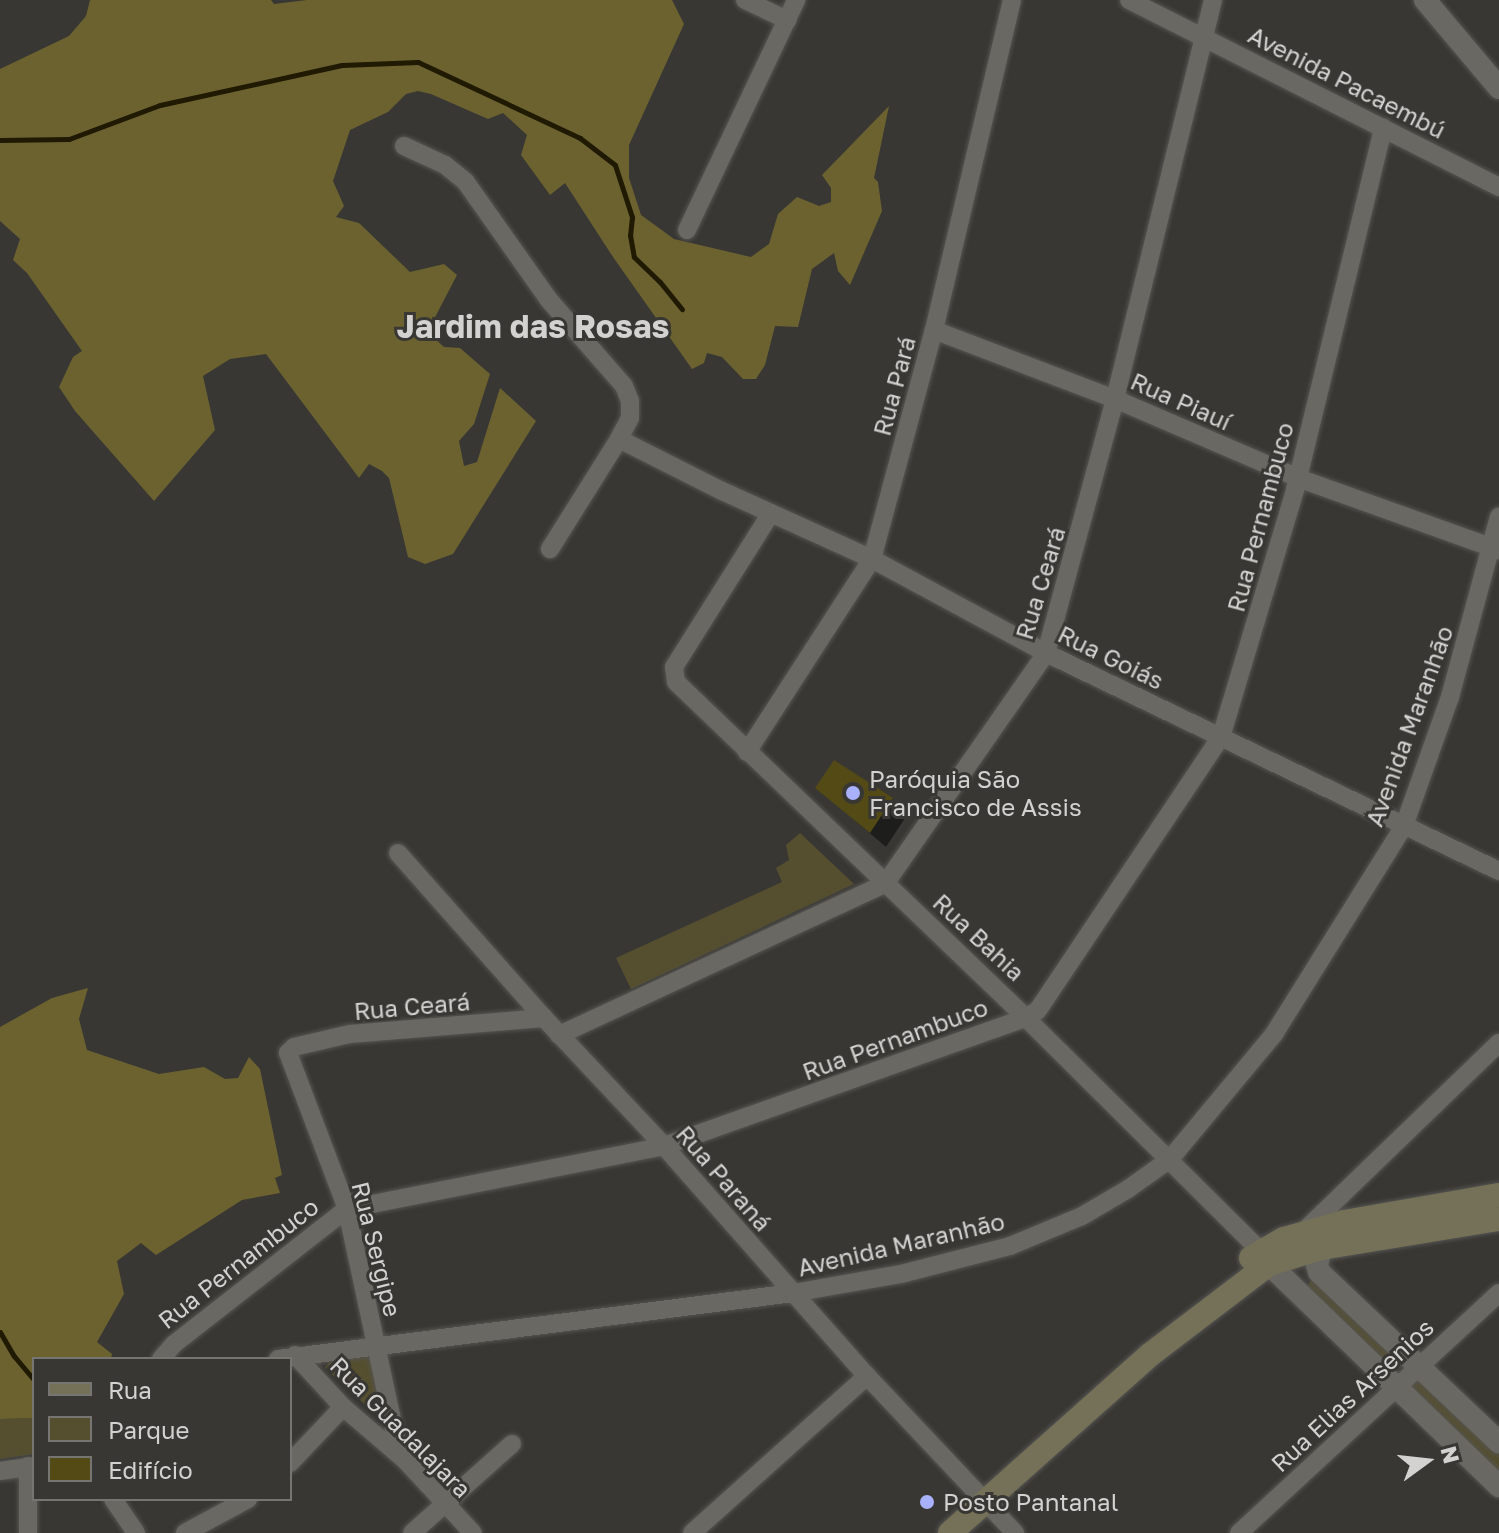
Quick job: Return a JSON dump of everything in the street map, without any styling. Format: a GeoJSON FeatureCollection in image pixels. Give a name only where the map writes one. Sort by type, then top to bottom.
{"type":"FeatureCollection","features":[{"type":"Feature","properties":{"kind":"main road"},"geometry":{"type":"LineString","coordinates":[[1314,1251],[1344,1222],[1499,1195]]}},
{"type":"Feature","properties":{"kind":"main road"},"geometry":{"type":"LineString","coordinates":[[950,1533],[1265,1257],[1499,1219]]}},
{"type":"Feature","properties":{"kind":"street"},"geometry":{"type":"LineString","coordinates":[[745,0],[787,20]]}},
{"type":"Feature","properties":{"kind":"street"},"geometry":{"type":"LineString","coordinates":[[687,230],[796,0]]}},
{"type":"Feature","properties":{"kind":"street","name":"Rua Pará"},"geometry":{"type":"LineString","coordinates":[[747,752],[872,559],[934,330],[1012,0]]}},
{"type":"Feature","properties":{"kind":"street","name":"Avenida Pacaembú"},"geometry":{"type":"LineString","coordinates":[[1129,0],[1499,187]]}},
{"type":"Feature","properties":{"kind":"street","name":"Rua Ceará"},"geometry":{"type":"LineString","coordinates":[[885,884],[1046,653],[1115,399],[1213,0]]}},
{"type":"Feature","properties":{"kind":"street"},"geometry":{"type":"LineString","coordinates":[[1425,0],[1499,88]]}},
{"type":"Feature","properties":{"kind":"street","name":"Rua Pernambuco"},"geometry":{"type":"LineString","coordinates":[[163,1357],[174,1344],[347,1209],[664,1146],[1026,1018],[1038,1010],[1221,737],[1298,478],[1383,128]]}},
{"type":"Feature","properties":{"kind":"street"},"geometry":{"type":"LineString","coordinates":[[404,146],[445,165],[465,181],[549,300],[624,386],[630,401],[630,418],[619,439],[550,549]]}},
{"type":"Feature","properties":{"kind":"street","name":"Rua Piauí"},"geometry":{"type":"LineString","coordinates":[[934,330],[1115,399],[1298,478],[1496,548]]}},
{"type":"Feature","properties":{"kind":"street","name":"Rua Goiás"},"geometry":{"type":"LineString","coordinates":[[619,439],[872,559],[1046,653],[1499,871]]}},
{"type":"Feature","properties":{"kind":"street","name":"Rua Bahia"},"geometry":{"type":"LineString","coordinates":[[771,513],[674,667],[676,682],[1026,1018],[1396,1389],[1499,1486]]}},
{"type":"Feature","properties":{"kind":"street","name":"Avenida Maranhão"},"geometry":{"type":"LineString","coordinates":[[286,1357],[793,1293],[901,1274],[1010,1246],[1082,1216],[1128,1189],[1170,1159],[1274,1034],[1404,826],[1450,697],[1496,548],[1499,517]]}},
{"type":"Feature","properties":{"kind":"street","name":"Rua Paraná"},"geometry":{"type":"LineString","coordinates":[[398,853],[559,1035],[664,1146],[867,1376],[1015,1533]]}},
{"type":"Feature","properties":{"kind":"street"},"geometry":{"type":"LineString","coordinates":[[559,1035],[885,884]]}},
{"type":"Feature","properties":{"kind":"street","name":"Rua Ceará"},"geometry":{"type":"LineString","coordinates":[[288,1053],[294,1047],[350,1034],[544,1018]]}},
{"type":"Feature","properties":{"kind":"street"},"geometry":{"type":"LineString","coordinates":[[1298,1291],[1302,1277],[1310,1272],[1314,1251],[1499,1043]]}},
{"type":"Feature","properties":{"kind":"street","name":"Rua Sergipe"},"geometry":{"type":"LineString","coordinates":[[288,1053],[347,1209],[397,1443],[406,1461]]}},
{"type":"Feature","properties":{"kind":"street"},"geometry":{"type":"LineString","coordinates":[[1314,1251],[1419,1365],[1499,1442]]}},
{"type":"Feature","properties":{"kind":"street","name":"Rua Elias Arsenios"},"geometry":{"type":"LineString","coordinates":[[1239,1533],[1499,1293]]}},
{"type":"Feature","properties":{"kind":"street","name":"Rua Guadalajara"},"geometry":{"type":"LineString","coordinates":[[292,1362],[406,1461],[473,1533]]}},
{"type":"Feature","properties":{"kind":"street"},"geometry":{"type":"LineString","coordinates":[[692,1533],[867,1376]]}},
{"type":"Feature","properties":{"kind":"street"},"geometry":{"type":"LineString","coordinates":[[292,1461],[343,1407]]}},
{"type":"Feature","properties":{"kind":"street"},"geometry":{"type":"LineString","coordinates":[[412,1533],[512,1444]]}},
{"type":"Feature","properties":{"kind":"street"},"geometry":{"type":"LineString","coordinates":[[0,1471],[31,1466],[28,1533]]}},
{"type":"Feature","properties":{"kind":"street"},"geometry":{"type":"LineString","coordinates":[[114,1501],[136,1533]]}},
{"type":"Feature","properties":{"kind":"street"},"geometry":{"type":"LineString","coordinates":[[185,1533],[244,1501]]}},
{"type":"Feature","properties":{"kind":"green space"},"geometry":{"type":"Polygon","coordinates":[[[800,833],[854,884],[631,989],[616,958],[782,882],[776,868],[789,860],[786,845],[800,833]]]}},
{"type":"Feature","properties":{"kind":"green space"},"geometry":{"type":"Polygon","coordinates":[[[1313,1278],[1402,1363],[1399,1368],[1394,1371],[1305,1289],[1313,1278]]]}},
{"type":"Feature","properties":{"kind":"green space"},"geometry":{"type":"Polygon","coordinates":[[[365,1356],[370,1359],[380,1402],[371,1410],[325,1368],[330,1361],[365,1356]]]}},
{"type":"Feature","properties":{"kind":"green space"},"geometry":{"type":"Polygon","coordinates":[[[1422,1375],[1499,1447],[1499,1479],[1410,1392],[1411,1385],[1422,1375]]]}},
{"type":"Feature","properties":{"kind":"green space"},"geometry":{"type":"Polygon","coordinates":[[[32,1418],[32,1454],[0,1459],[0,1419],[32,1418]]]}},
{"type":"Feature","properties":{"kind":"shaded area"},"geometry":{"type":"Polygon","coordinates":[[[90,0],[271,0],[274,4],[307,0],[672,0],[684,24],[629,145],[629,178],[641,215],[674,239],[751,257],[769,244],[778,214],[797,197],[819,206],[831,202],[831,188],[822,175],[889,106],[874,178],[878,182],[882,211],[850,285],[838,271],[834,253],[812,269],[798,327],[775,326],[765,365],[756,379],[743,379],[722,357],[707,353],[704,363],[692,369],[565,183],[550,195],[521,155],[527,135],[503,113],[488,119],[431,94],[418,91],[406,94],[388,112],[350,130],[333,181],[344,206],[336,217],[359,223],[410,272],[444,264],[457,275],[431,325],[433,337],[444,347],[460,348],[490,374],[474,424],[459,441],[464,466],[477,462],[500,388],[536,421],[453,554],[425,564],[408,557],[389,478],[369,464],[359,478],[266,354],[230,359],[203,376],[215,430],[154,501],[75,411],[59,387],[73,357],[82,351],[27,273],[13,260],[20,239],[0,221],[0,69],[69,36],[86,16],[90,0]]]}},
{"type":"Feature","properties":{"kind":"shaded area"},"geometry":{"type":"Polygon","coordinates":[[[88,988],[79,1019],[87,1050],[159,1074],[204,1067],[225,1079],[238,1078],[249,1057],[260,1069],[282,1175],[275,1178],[280,1193],[242,1200],[156,1255],[141,1243],[117,1261],[124,1294],[97,1342],[112,1354],[111,1357],[32,1357],[32,1418],[0,1419],[0,1027],[52,998],[88,988]]]}},
{"type":"Feature","properties":{"kind":"building","name":"Paróquia São Francisco de Assis"},"geometry":{"type":"Polygon","coordinates":[[[834,760],[893,798],[870,833],[815,788],[834,760]]]}},
{"type":"Feature","properties":{"kind":"waterway"},"geometry":{"type":"LineString","coordinates":[[0,140],[69,139],[160,105],[342,65],[418,62],[580,138],[615,165],[632,217],[630,235],[634,257],[682,309]]}},
{"type":"Feature","properties":{"kind":"waterway"},"geometry":{"type":"LineString","coordinates":[[0,1332],[32,1378]]}},
{"type":"Feature","properties":{"kind":"place","name":"Paróquia São Francisco de Assis"},"geometry":{"type":"Point","coordinates":[853,793]}},
{"type":"Feature","properties":{"kind":"place","name":"Posto Pantanal"},"geometry":{"type":"Point","coordinates":[927,1502]}},
{"type":"Feature","properties":{"kind":"district","name":"Jardim das Rosas"},"geometry":{"type":"Point","coordinates":[533,326]}}]}
